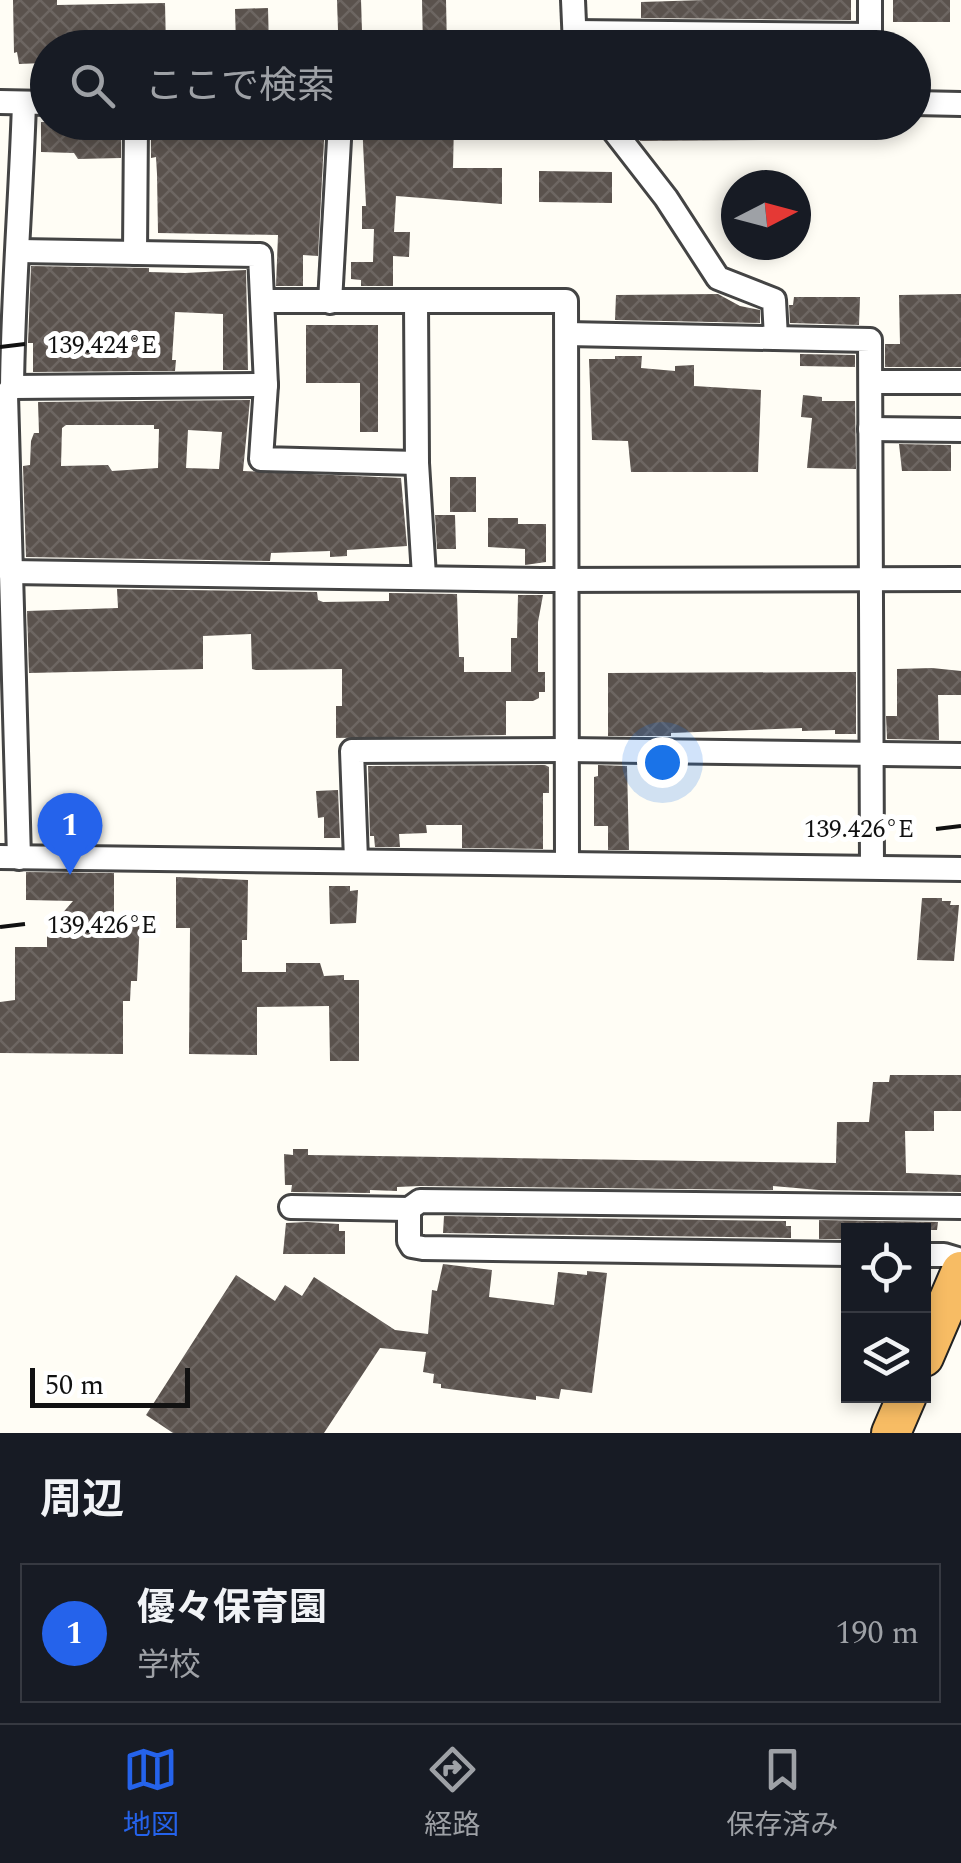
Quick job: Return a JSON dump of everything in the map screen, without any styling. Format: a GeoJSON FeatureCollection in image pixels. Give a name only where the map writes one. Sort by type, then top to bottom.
{"type":"FeatureCollection","features":[{"type":"Feature","properties":{"kind":"highway"},"geometry":{"type":"LineString","coordinates":[[931,1341],[961,1271]]}},
{"type":"Feature","properties":{"kind":"highway"},"geometry":{"type":"LineString","coordinates":[[891,1433],[904,1403]]}},
{"type":"Feature","properties":{"kind":"street"},"geometry":{"type":"LineString","coordinates":[[573,0],[574,30]]}},
{"type":"Feature","properties":{"kind":"street"},"geometry":{"type":"LineString","coordinates":[[870,0],[870,30]]}},
{"type":"Feature","properties":{"kind":"street"},"geometry":{"type":"LineString","coordinates":[[24,103],[19,251],[6,393],[10,858],[961,868]]}},
{"type":"Feature","properties":{"kind":"street"},"geometry":{"type":"LineString","coordinates":[[931,103],[961,104]]}},
{"type":"Feature","properties":{"kind":"street"},"geometry":{"type":"LineString","coordinates":[[135,253],[136,140]]}},
{"type":"Feature","properties":{"kind":"street"},"geometry":{"type":"LineString","coordinates":[[330,302],[339,140]]}},
{"type":"Feature","properties":{"kind":"street"},"geometry":{"type":"LineString","coordinates":[[621,140],[666,198],[718,278],[774,300],[776,338]]}},
{"type":"Feature","properties":{"kind":"street"},"geometry":{"type":"LineString","coordinates":[[19,251],[260,255],[266,384],[261,459],[417,463]]}},
{"type":"Feature","properties":{"kind":"street"},"geometry":{"type":"LineString","coordinates":[[263,301],[566,300],[567,862]]}},
{"type":"Feature","properties":{"kind":"street"},"geometry":{"type":"LineString","coordinates":[[416,303],[417,463],[424,576]]}},
{"type":"Feature","properties":{"kind":"street"},"geometry":{"type":"LineString","coordinates":[[567,334],[870,340],[872,868]]}},
{"type":"Feature","properties":{"kind":"street"},"geometry":{"type":"LineString","coordinates":[[870,382],[961,382]]}},
{"type":"Feature","properties":{"kind":"street"},"geometry":{"type":"LineString","coordinates":[[6,393],[266,384]]}},
{"type":"Feature","properties":{"kind":"street"},"geometry":{"type":"LineString","coordinates":[[870,429],[961,430]]}},
{"type":"Feature","properties":{"kind":"street"},"geometry":{"type":"LineString","coordinates":[[10,572],[568,580],[961,579]]}},
{"type":"Feature","properties":{"kind":"street"},"geometry":{"type":"LineString","coordinates":[[356,860],[352,752],[567,750],[961,755]]}},
{"type":"Feature","properties":{"kind":"street"},"geometry":{"type":"LineString","coordinates":[[291,1207],[410,1209],[420,1200],[961,1207]]}},
{"type":"Feature","properties":{"kind":"street"},"geometry":{"type":"LineString","coordinates":[[410,1209],[408,1241],[423,1248],[841,1254]]}},
{"type":"Feature","properties":{"kind":"street"},"geometry":{"type":"LineString","coordinates":[[931,1254],[961,1260]]}},
{"type":"Feature","properties":{"kind":"building"},"geometry":{"type":"Polygon","coordinates":[[[13,0],[57,0],[57,5],[165,3],[166,30],[30,30],[30,64],[19,64],[17,52],[14,53],[13,0]]]}},
{"type":"Feature","properties":{"kind":"building"},"geometry":{"type":"Polygon","coordinates":[[[337,0],[361,0],[362,30],[338,30],[337,0]]]}},
{"type":"Feature","properties":{"kind":"building"},"geometry":{"type":"Polygon","coordinates":[[[422,0],[446,0],[447,30],[423,30],[422,0]]]}},
{"type":"Feature","properties":{"kind":"building"},"geometry":{"type":"Polygon","coordinates":[[[851,0],[851,20],[641,18],[641,2],[851,0]]]}},
{"type":"Feature","properties":{"kind":"building"},"geometry":{"type":"Polygon","coordinates":[[[893,0],[950,0],[950,22],[893,22],[893,0]]]}},
{"type":"Feature","properties":{"kind":"building"},"geometry":{"type":"Polygon","coordinates":[[[268,8],[269,30],[236,30],[235,9],[268,8]]]}},
{"type":"Feature","properties":{"kind":"building"},"geometry":{"type":"Polygon","coordinates":[[[41,140],[121,140],[121,158],[78,159],[74,153],[41,152],[41,140]]]}},
{"type":"Feature","properties":{"kind":"building"},"geometry":{"type":"Polygon","coordinates":[[[151,140],[324,140],[318,256],[303,255],[303,286],[276,286],[278,235],[158,233],[156,157],[151,158],[151,140]]]}},
{"type":"Feature","properties":{"kind":"building"},"geometry":{"type":"Polygon","coordinates":[[[363,140],[454,140],[453,168],[502,168],[502,204],[396,196],[394,232],[410,232],[409,257],[393,256],[393,286],[361,286],[361,280],[351,279],[351,262],[373,262],[374,229],[362,229],[362,206],[366,206],[363,140]]]}},
{"type":"Feature","properties":{"kind":"building"},"geometry":{"type":"Polygon","coordinates":[[[539,171],[612,172],[612,203],[539,202],[539,171]]]}},
{"type":"Feature","properties":{"kind":"building"},"geometry":{"type":"Polygon","coordinates":[[[31,266],[149,268],[149,272],[185,273],[246,270],[248,370],[223,370],[223,314],[175,312],[175,371],[33,372],[33,343],[28,343],[31,266]]]}},
{"type":"Feature","properties":{"kind":"building"},"geometry":{"type":"Polygon","coordinates":[[[718,294],[740,306],[760,310],[760,323],[615,320],[616,295],[718,294]]]}},
{"type":"Feature","properties":{"kind":"building"},"geometry":{"type":"Polygon","coordinates":[[[961,294],[961,367],[885,367],[885,344],[900,344],[899,295],[961,294]]]}},
{"type":"Feature","properties":{"kind":"building"},"geometry":{"type":"Polygon","coordinates":[[[794,297],[860,297],[859,325],[790,323],[789,305],[793,305],[794,297]]]}},
{"type":"Feature","properties":{"kind":"building"},"geometry":{"type":"Polygon","coordinates":[[[306,325],[378,325],[378,432],[360,432],[360,383],[306,383],[306,325]]]}},
{"type":"Feature","properties":{"kind":"building"},"geometry":{"type":"Polygon","coordinates":[[[800,354],[855,355],[855,367],[800,366],[800,354]]]}},
{"type":"Feature","properties":{"kind":"building"},"geometry":{"type":"Polygon","coordinates":[[[642,356],[641,368],[675,371],[675,366],[694,365],[694,386],[761,390],[758,472],[631,472],[628,441],[592,440],[589,359],[642,356]]]}},
{"type":"Feature","properties":{"kind":"building"},"geometry":{"type":"Polygon","coordinates":[[[803,395],[822,397],[822,401],[855,401],[856,469],[807,468],[812,418],[801,417],[803,395]]]}},
{"type":"Feature","properties":{"kind":"building"},"geometry":{"type":"Polygon","coordinates":[[[250,400],[243,471],[401,478],[407,546],[347,550],[347,556],[330,557],[330,551],[271,553],[270,561],[26,557],[23,466],[30,465],[31,441],[34,433],[39,433],[38,402],[250,400]],[[154,425],[62,428],[61,466],[108,465],[112,471],[158,468],[159,429],[154,429],[154,425]],[[188,430],[186,468],[219,469],[222,432],[188,430]]]}},
{"type":"Feature","properties":{"kind":"building"},"geometry":{"type":"Polygon","coordinates":[[[899,444],[951,445],[951,471],[902,471],[899,444]]]}},
{"type":"Feature","properties":{"kind":"building"},"geometry":{"type":"Polygon","coordinates":[[[450,477],[476,477],[476,512],[450,512],[450,477]]]}},
{"type":"Feature","properties":{"kind":"building"},"geometry":{"type":"Polygon","coordinates":[[[435,515],[455,515],[456,549],[437,549],[435,515]]]}},
{"type":"Feature","properties":{"kind":"building"},"geometry":{"type":"Polygon","coordinates":[[[488,518],[518,518],[518,524],[546,524],[546,562],[525,565],[525,549],[488,547],[488,518]]]}},
{"type":"Feature","properties":{"kind":"building"},"geometry":{"type":"Polygon","coordinates":[[[117,589],[317,592],[318,600],[323,602],[389,601],[389,593],[457,594],[459,657],[464,657],[464,672],[511,672],[511,638],[517,638],[518,595],[543,595],[538,622],[538,672],[545,672],[545,692],[539,692],[539,698],[533,701],[506,701],[506,735],[336,738],[336,706],[342,706],[342,669],[252,669],[251,634],[203,636],[203,669],[29,673],[27,611],[118,608],[117,589]]]}},
{"type":"Feature","properties":{"kind":"building"},"geometry":{"type":"Polygon","coordinates":[[[897,669],[961,671],[961,695],[938,695],[939,740],[887,739],[886,716],[897,716],[897,669]]]}},
{"type":"Feature","properties":{"kind":"building"},"geometry":{"type":"Polygon","coordinates":[[[856,672],[856,734],[802,728],[608,736],[608,673],[856,672]]]}},
{"type":"Feature","properties":{"kind":"building"},"geometry":{"type":"Polygon","coordinates":[[[598,765],[627,766],[629,850],[608,850],[608,826],[594,826],[594,777],[598,776],[598,765]]]}},
{"type":"Feature","properties":{"kind":"building"},"geometry":{"type":"Polygon","coordinates":[[[368,766],[549,767],[549,793],[543,793],[543,849],[462,848],[462,825],[426,825],[427,833],[399,834],[400,847],[375,847],[374,836],[370,836],[368,766]]]}},
{"type":"Feature","properties":{"kind":"building"},"geometry":{"type":"Polygon","coordinates":[[[338,790],[340,838],[324,838],[324,817],[318,818],[316,791],[338,790]]]}},
{"type":"Feature","properties":{"kind":"building"},"geometry":{"type":"Polygon","coordinates":[[[26,872],[114,873],[114,922],[140,922],[137,981],[131,981],[130,1001],[123,1001],[123,1054],[0,1053],[0,1002],[15,1000],[15,947],[47,947],[47,931],[73,901],[26,900],[26,872]]]}},
{"type":"Feature","properties":{"kind":"building"},"geometry":{"type":"Polygon","coordinates":[[[176,877],[248,880],[242,972],[286,972],[286,963],[320,963],[324,976],[344,975],[344,980],[359,980],[359,1061],[330,1061],[329,1006],[257,1007],[257,1055],[189,1054],[190,928],[176,928],[176,877]]]}},
{"type":"Feature","properties":{"kind":"building"},"geometry":{"type":"Polygon","coordinates":[[[329,886],[358,890],[356,923],[330,924],[329,886]]]}},
{"type":"Feature","properties":{"kind":"building"},"geometry":{"type":"Polygon","coordinates":[[[922,898],[942,898],[951,901],[950,905],[959,905],[954,961],[917,960],[922,898]]]}},
{"type":"Feature","properties":{"kind":"building"},"geometry":{"type":"Polygon","coordinates":[[[890,1075],[961,1075],[961,1111],[934,1111],[934,1131],[905,1131],[906,1173],[961,1175],[961,1192],[773,1186],[773,1190],[420,1186],[370,1193],[291,1192],[292,1185],[285,1185],[284,1154],[293,1155],[293,1149],[308,1149],[308,1155],[836,1163],[837,1122],[869,1122],[873,1082],[889,1082],[890,1075]]]}},
{"type":"Feature","properties":{"kind":"building"},"geometry":{"type":"Polygon","coordinates":[[[444,1216],[786,1221],[786,1226],[791,1226],[791,1238],[443,1233],[444,1216]]]}},
{"type":"Feature","properties":{"kind":"building"},"geometry":{"type":"Polygon","coordinates":[[[819,1220],[938,1222],[937,1230],[931,1230],[931,1223],[841,1223],[841,1239],[819,1239],[819,1220]]]}},
{"type":"Feature","properties":{"kind":"building"},"geometry":{"type":"Polygon","coordinates":[[[286,1223],[339,1224],[339,1231],[345,1231],[345,1254],[283,1254],[286,1223]]]}},
{"type":"Feature","properties":{"kind":"building"},"geometry":{"type":"Polygon","coordinates":[[[443,1264],[492,1270],[489,1297],[554,1305],[558,1272],[607,1273],[592,1393],[561,1389],[559,1399],[536,1396],[536,1400],[441,1388],[441,1384],[433,1383],[434,1374],[423,1372],[426,1352],[380,1348],[324,1433],[173,1433],[146,1415],[236,1275],[275,1301],[285,1285],[302,1296],[314,1277],[395,1330],[428,1334],[432,1290],[437,1291],[443,1264]]]}},
{"type":"Feature","properties":{"kind":"place","name":"優々保育園"},"geometry":{"type":"Point","coordinates":[70,875]}}]}
